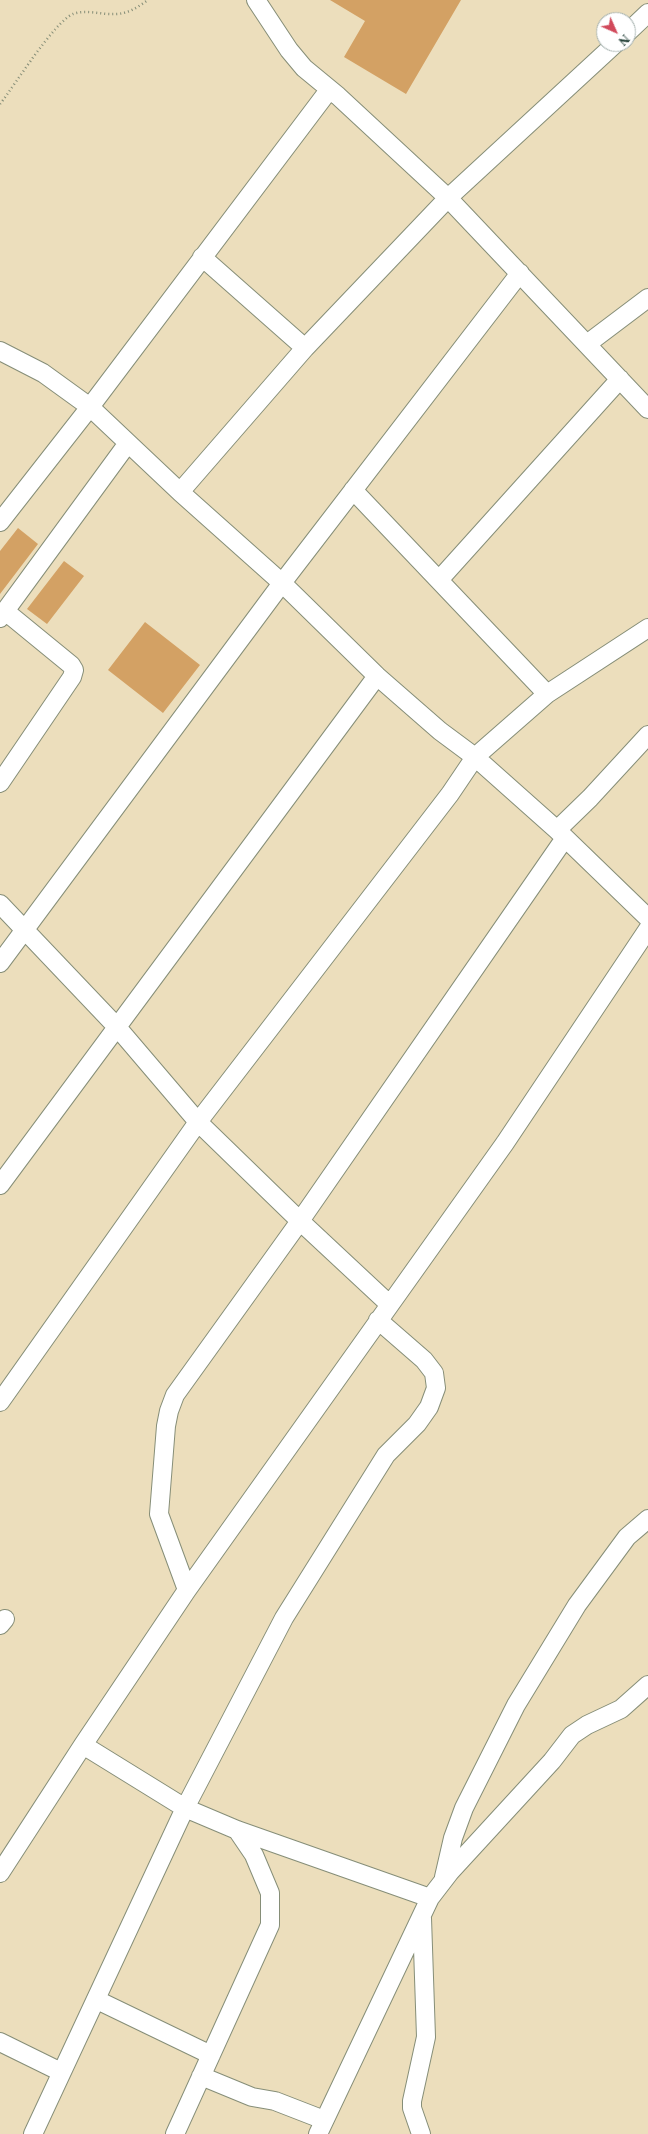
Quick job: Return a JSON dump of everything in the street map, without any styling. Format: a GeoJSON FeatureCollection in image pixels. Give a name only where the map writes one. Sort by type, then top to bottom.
{"type":"FeatureCollection","features":[{"type":"Feature","properties":{"kind":"street"},"geometry":{"type":"LineString","coordinates":[[256,0],[289,50],[304,68],[328,90],[338,96],[448,198],[648,409]]}},
{"type":"Feature","properties":{"kind":"street"},"geometry":{"type":"LineString","coordinates":[[636,24],[648,13]]}},
{"type":"Feature","properties":{"kind":"street"},"geometry":{"type":"LineString","coordinates":[[180,492],[305,348],[448,198],[606,52]]}},
{"type":"Feature","properties":{"kind":"street"},"geometry":{"type":"LineString","coordinates":[[0,522],[90,407],[328,90]]}},
{"type":"Feature","properties":{"kind":"street"},"geometry":{"type":"LineString","coordinates":[[202,257],[305,348]]}},
{"type":"Feature","properties":{"kind":"street"},"geometry":{"type":"LineString","coordinates":[[0,963],[282,583],[520,274]]}},
{"type":"Feature","properties":{"kind":"street"},"geometry":{"type":"LineString","coordinates":[[587,344],[648,298]]}},
{"type":"Feature","properties":{"kind":"street"},"geometry":{"type":"LineString","coordinates":[[0,351],[43,373],[90,407],[180,492],[282,583],[377,676],[440,731],[475,757],[561,834],[648,918]]}},
{"type":"Feature","properties":{"kind":"street"},"geometry":{"type":"LineString","coordinates":[[439,580],[620,379]]}},
{"type":"Feature","properties":{"kind":"street"},"geometry":{"type":"LineString","coordinates":[[0,783],[72,677],[74,670],[71,665],[3,615],[128,443]]}},
{"type":"Feature","properties":{"kind":"street"},"geometry":{"type":"LineString","coordinates":[[353,490],[547,694]]}},
{"type":"Feature","properties":{"kind":"street"},"geometry":{"type":"LineString","coordinates":[[0,1402],[198,1122],[450,794],[475,757],[547,694],[648,628]]}},
{"type":"Feature","properties":{"kind":"street"},"geometry":{"type":"LineString","coordinates":[[0,1186],[377,676]]}},
{"type":"Feature","properties":{"kind":"street"},"geometry":{"type":"LineString","coordinates":[[187,1590],[159,1514],[169,1411],[175,1395],[300,1221],[561,834],[590,798],[648,735]]}},
{"type":"Feature","properties":{"kind":"street"},"geometry":{"type":"LineString","coordinates":[[0,904],[117,1027],[198,1122],[300,1221],[389,1304]]}},
{"type":"Feature","properties":{"kind":"street"},"geometry":{"type":"LineString","coordinates":[[0,1873],[83,1744],[187,1590],[505,1143],[648,929]]}},
{"type":"Feature","properties":{"kind":"street"},"geometry":{"type":"LineString","coordinates":[[33,2134],[60,2072],[97,2000],[185,1808],[284,1618],[386,1455],[417,1424],[429,1407],[436,1388],[434,1373],[424,1360],[378,1320]]}},
{"type":"Feature","properties":{"kind":"street"},"geometry":{"type":"LineString","coordinates":[[443,1881],[453,1838],[464,1808],[516,1705],[577,1605],[627,1537],[648,1519]]}},
{"type":"Feature","properties":{"kind":"street"},"geometry":{"type":"LineString","coordinates":[[201,2076],[252,2097],[275,2101],[321,2127],[430,1898],[443,1881],[552,1761],[572,1735],[587,1725],[621,1709],[648,1685]]}},
{"type":"Feature","properties":{"kind":"street"},"geometry":{"type":"LineString","coordinates":[[83,1744],[185,1808],[237,1830],[430,1898]]}},
{"type":"Feature","properties":{"kind":"street"},"geometry":{"type":"LineString","coordinates":[[175,2134],[270,1925],[270,1893],[254,1855],[237,1830]]}},
{"type":"Feature","properties":{"kind":"street"},"geometry":{"type":"LineString","coordinates":[[421,2134],[412,2108],[412,2101],[426,2037],[422,1916]]}},
{"type":"Feature","properties":{"kind":"street"},"geometry":{"type":"LineString","coordinates":[[97,2000],[211,2055]]}},
{"type":"Feature","properties":{"kind":"street"},"geometry":{"type":"LineString","coordinates":[[0,2042],[60,2072]]}},
{"type":"Feature","properties":{"kind":"path"},"geometry":{"type":"LineString","coordinates":[[0,104],[56,28],[73,14],[93,12],[116,14],[132,11],[148,0]]}},
{"type":"Feature","properties":{"kind":"building"},"geometry":{"type":"Polygon","coordinates":[[[330,0],[461,0],[406,94],[344,57],[365,21],[330,0]]]}},
{"type":"Feature","properties":{"kind":"building"},"geometry":{"type":"Polygon","coordinates":[[[18,528],[38,544],[0,594],[0,551],[18,528]]]}},
{"type":"Feature","properties":{"kind":"building"},"geometry":{"type":"Polygon","coordinates":[[[64,561],[84,576],[47,624],[27,609],[64,561]]]}},
{"type":"Feature","properties":{"kind":"building"},"geometry":{"type":"Polygon","coordinates":[[[145,622],[200,665],[163,713],[108,670],[145,622]]]}}]}
